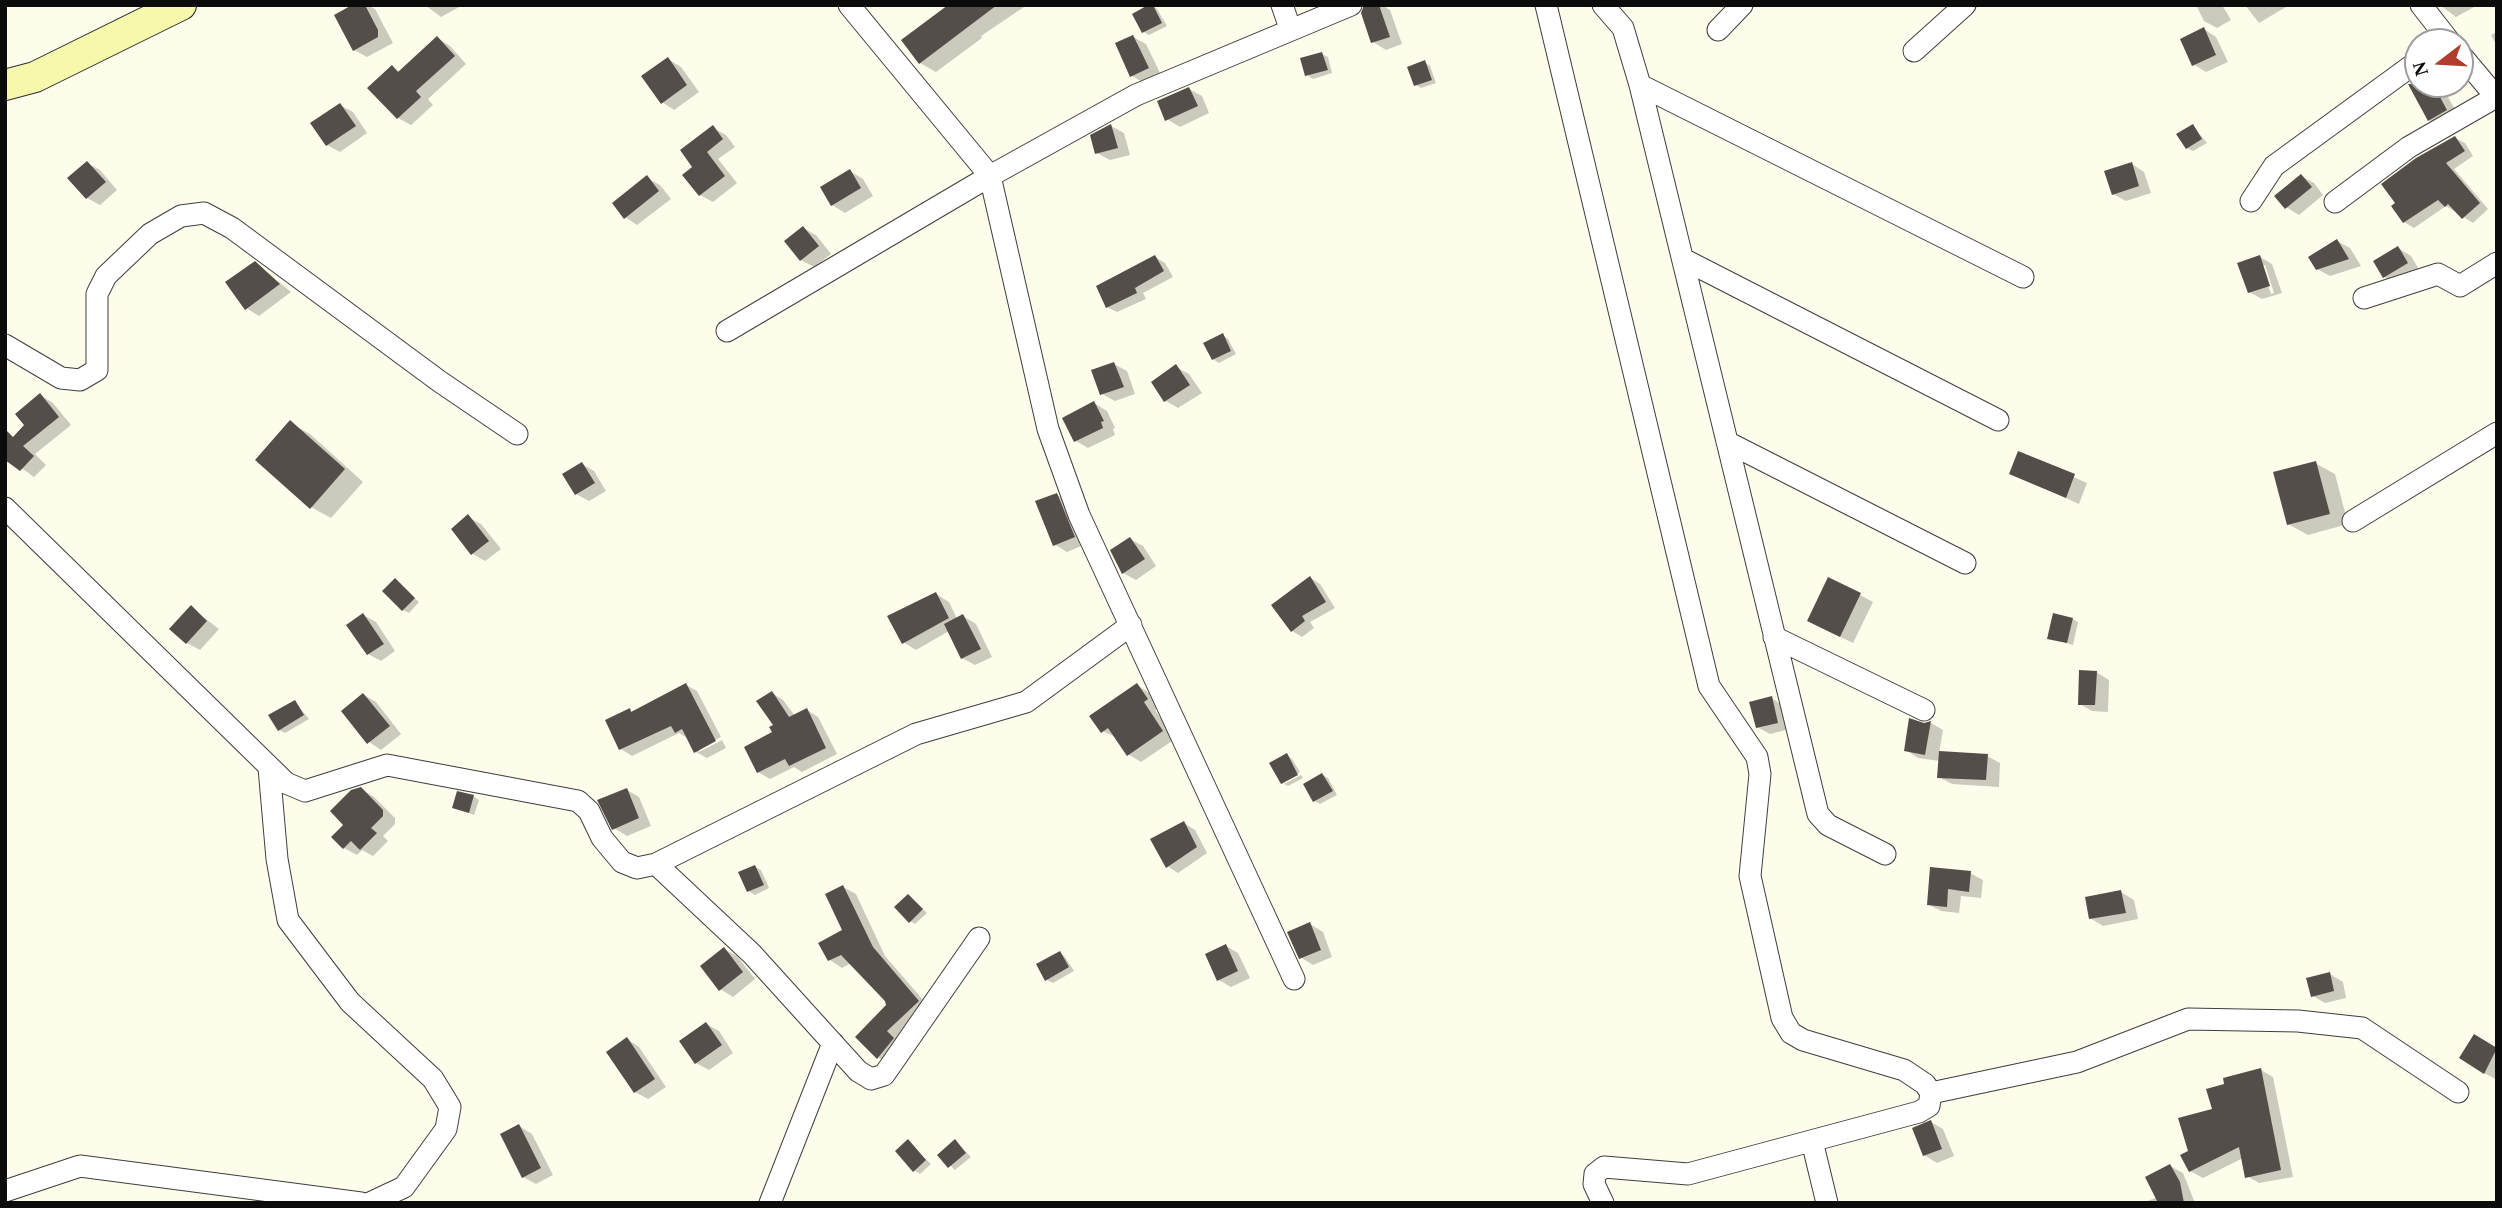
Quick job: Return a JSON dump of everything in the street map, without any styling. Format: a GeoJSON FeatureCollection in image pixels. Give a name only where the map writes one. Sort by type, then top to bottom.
{"type":"FeatureCollection","features":[{"type":"Feature","properties":{"kind":"main road"},"geometry":{"type":"LineString","coordinates":[[5,85],[35,77],[181,5]]}},
{"type":"Feature","properties":{"kind":"street"},"geometry":{"type":"LineString","coordinates":[[849,5],[990,176],[1048,429],[1079,515],[1294,979]]}},
{"type":"Feature","properties":{"kind":"street"},"geometry":{"type":"LineString","coordinates":[[1282,5],[1290,28]]}},
{"type":"Feature","properties":{"kind":"street"},"geometry":{"type":"LineString","coordinates":[[727,331],[990,176],[1136,95],[1290,28],[1351,5]]}},
{"type":"Feature","properties":{"kind":"street"},"geometry":{"type":"LineString","coordinates":[[1546,5],[1709,686],[1757,757],[1760,774],[1750,876],[1782,1018],[1791,1033],[1803,1040],[1904,1070],[1925,1084],[1931,1093],[1929,1106],[1919,1112],[1688,1174],[1604,1167],[1595,1174],[1594,1184],[1603,1203]]}},
{"type":"Feature","properties":{"kind":"street"},"geometry":{"type":"LineString","coordinates":[[1604,5],[1623,28],[1640,85],[1818,814],[1828,825],[1885,853]]}},
{"type":"Feature","properties":{"kind":"street"},"geometry":{"type":"LineString","coordinates":[[1718,30],[1742,5]]}},
{"type":"Feature","properties":{"kind":"street"},"geometry":{"type":"LineString","coordinates":[[1914,51],[1965,5]]}},
{"type":"Feature","properties":{"kind":"street"},"geometry":{"type":"LineString","coordinates":[[2421,5],[2439,28]]}},
{"type":"Feature","properties":{"kind":"street"},"geometry":{"type":"LineString","coordinates":[[2251,201],[2274,166],[2404,71]]}},
{"type":"Feature","properties":{"kind":"street"},"geometry":{"type":"LineString","coordinates":[[2335,202],[2409,148],[2496,98],[2474,71]]}},
{"type":"Feature","properties":{"kind":"street"},"geometry":{"type":"LineString","coordinates":[[1640,85],[2023,277]]}},
{"type":"Feature","properties":{"kind":"street"},"geometry":{"type":"LineString","coordinates":[[5,345],[61,378],[80,380],[97,370],[97,295],[106,276],[150,234],[181,216],[204,213],[232,228],[439,382],[517,434]]}},
{"type":"Feature","properties":{"kind":"street"},"geometry":{"type":"LineString","coordinates":[[1683,259],[1997,420]]}},
{"type":"Feature","properties":{"kind":"street"},"geometry":{"type":"LineString","coordinates":[[2364,298],[2438,274],[2453,285],[2460,286],[2497,263]]}},
{"type":"Feature","properties":{"kind":"street"},"geometry":{"type":"LineString","coordinates":[[2353,521],[2497,433]]}},
{"type":"Feature","properties":{"kind":"street"},"geometry":{"type":"LineString","coordinates":[[1727,442],[1965,563]]}},
{"type":"Feature","properties":{"kind":"street"},"geometry":{"type":"LineString","coordinates":[[5,508],[286,783],[305,791],[387,765],[578,800],[589,810],[602,838],[622,863],[637,868],[656,864],[916,734],[1026,702],[1131,625]]}},
{"type":"Feature","properties":{"kind":"street"},"geometry":{"type":"LineString","coordinates":[[1774,637],[1924,710]]}},
{"type":"Feature","properties":{"kind":"street"},"geometry":{"type":"LineString","coordinates":[[269,768],[277,859],[288,920],[350,1002],[433,1079],[450,1107],[446,1129],[404,1187],[370,1203]]}},
{"type":"Feature","properties":{"kind":"street"},"geometry":{"type":"LineString","coordinates":[[656,864],[752,954],[858,1071],[871,1079],[884,1075],[979,938]]}},
{"type":"Feature","properties":{"kind":"street"},"geometry":{"type":"LineString","coordinates":[[1931,1093],[2077,1062],[2188,1019],[2298,1021],[2362,1028],[2458,1092]]}},
{"type":"Feature","properties":{"kind":"street"},"geometry":{"type":"LineString","coordinates":[[770,1203],[833,1044]]}},
{"type":"Feature","properties":{"kind":"street"},"geometry":{"type":"LineString","coordinates":[[1812,1141],[1826,1203]]}},
{"type":"Feature","properties":{"kind":"street"},"geometry":{"type":"LineString","coordinates":[[5,1191],[80,1166],[208,1193],[361,1203]]}},
{"type":"Feature","properties":{"kind":"building"},"geometry":{"type":"Polygon","coordinates":[[[352,5],[365,5],[378,30],[378,37],[353,51],[334,15],[352,5]]]}},
{"type":"Feature","properties":{"kind":"building"},"geometry":{"type":"Polygon","coordinates":[[[948,5],[997,5],[919,64],[901,40],[948,5]]]}},
{"type":"Feature","properties":{"kind":"building"},"geometry":{"type":"Polygon","coordinates":[[[1153,5],[1162,23],[1142,33],[1132,14],[1153,5]]]}},
{"type":"Feature","properties":{"kind":"building"},"geometry":{"type":"Polygon","coordinates":[[[1364,5],[1379,5],[1390,37],[1371,43],[1361,13],[1364,5]]]}},
{"type":"Feature","properties":{"kind":"building"},"geometry":{"type":"Polygon","coordinates":[[[2204,27],[2216,55],[2192,66],[2180,39],[2204,27]]]}},
{"type":"Feature","properties":{"kind":"building"},"geometry":{"type":"Polygon","coordinates":[[[1133,35],[1149,68],[1130,77],[1115,43],[1133,35]]]}},
{"type":"Feature","properties":{"kind":"building"},"geometry":{"type":"Polygon","coordinates":[[[437,36],[455,56],[416,91],[421,97],[397,119],[367,88],[392,65],[398,72],[437,36]]]}},
{"type":"Feature","properties":{"kind":"building"},"geometry":{"type":"Polygon","coordinates":[[[1322,52],[1328,70],[1305,76],[1300,58],[1322,52]]]}},
{"type":"Feature","properties":{"kind":"building"},"geometry":{"type":"Polygon","coordinates":[[[668,57],[687,85],[661,104],[641,76],[668,57]]]}},
{"type":"Feature","properties":{"kind":"building"},"geometry":{"type":"Polygon","coordinates":[[[1425,60],[1432,80],[1414,86],[1407,67],[1425,60]]]}},
{"type":"Feature","properties":{"kind":"building"},"geometry":{"type":"Polygon","coordinates":[[[1189,87],[1198,106],[1165,121],[1157,101],[1189,87]]]}},
{"type":"Feature","properties":{"kind":"building"},"geometry":{"type":"Polygon","coordinates":[[[2416,98],[2441,98],[2447,110],[2428,121],[2416,98]]]}},
{"type":"Feature","properties":{"kind":"building"},"geometry":{"type":"Polygon","coordinates":[[[340,103],[356,126],[326,146],[310,123],[340,103]]]}},
{"type":"Feature","properties":{"kind":"building"},"geometry":{"type":"Polygon","coordinates":[[[1111,124],[1118,148],[1095,154],[1090,135],[1111,124]]]}},
{"type":"Feature","properties":{"kind":"building"},"geometry":{"type":"Polygon","coordinates":[[[2193,124],[2202,139],[2186,149],[2176,134],[2193,124]]]}},
{"type":"Feature","properties":{"kind":"building"},"geometry":{"type":"Polygon","coordinates":[[[713,125],[723,139],[707,152],[725,176],[699,196],[682,175],[692,167],[680,150],[713,125]]]}},
{"type":"Feature","properties":{"kind":"building"},"geometry":{"type":"Polygon","coordinates":[[[2455,136],[2465,151],[2446,163],[2480,203],[2462,219],[2448,204],[2445,207],[2438,200],[2403,223],[2391,206],[2395,203],[2381,184],[2416,158],[2455,136]]]}},
{"type":"Feature","properties":{"kind":"building"},"geometry":{"type":"Polygon","coordinates":[[[87,161],[106,182],[86,199],[67,178],[87,161]]]}},
{"type":"Feature","properties":{"kind":"building"},"geometry":{"type":"Polygon","coordinates":[[[2132,162],[2139,186],[2112,195],[2104,171],[2132,162]]]}},
{"type":"Feature","properties":{"kind":"building"},"geometry":{"type":"Polygon","coordinates":[[[850,169],[861,188],[831,206],[820,187],[850,169]]]}},
{"type":"Feature","properties":{"kind":"building"},"geometry":{"type":"Polygon","coordinates":[[[2301,174],[2312,187],[2285,209],[2274,196],[2301,174]]]}},
{"type":"Feature","properties":{"kind":"building"},"geometry":{"type":"Polygon","coordinates":[[[647,175],[659,191],[624,219],[612,203],[647,175]]]}},
{"type":"Feature","properties":{"kind":"building"},"geometry":{"type":"Polygon","coordinates":[[[803,226],[819,246],[800,261],[784,241],[803,226]]]}},
{"type":"Feature","properties":{"kind":"building"},"geometry":{"type":"Polygon","coordinates":[[[2337,239],[2349,259],[2316,270],[2308,257],[2337,239]]]}},
{"type":"Feature","properties":{"kind":"building"},"geometry":{"type":"Polygon","coordinates":[[[2398,246],[2408,263],[2383,278],[2373,261],[2398,246]]]}},
{"type":"Feature","properties":{"kind":"building"},"geometry":{"type":"Polygon","coordinates":[[[1155,255],[1164,271],[1135,288],[1137,293],[1106,308],[1096,286],[1155,255]]]}},
{"type":"Feature","properties":{"kind":"building"},"geometry":{"type":"Polygon","coordinates":[[[2260,255],[2270,286],[2248,293],[2237,263],[2260,255]]]}},
{"type":"Feature","properties":{"kind":"building"},"geometry":{"type":"Polygon","coordinates":[[[255,261],[280,284],[245,310],[225,282],[255,261]]]}},
{"type":"Feature","properties":{"kind":"building"},"geometry":{"type":"Polygon","coordinates":[[[1223,333],[1231,351],[1212,360],[1203,343],[1223,333]]]}},
{"type":"Feature","properties":{"kind":"building"},"geometry":{"type":"Polygon","coordinates":[[[1114,362],[1124,387],[1100,395],[1091,370],[1114,362]]]}},
{"type":"Feature","properties":{"kind":"building"},"geometry":{"type":"Polygon","coordinates":[[[1176,364],[1190,385],[1164,402],[1151,382],[1176,364]]]}},
{"type":"Feature","properties":{"kind":"building"},"geometry":{"type":"Polygon","coordinates":[[[40,393],[59,417],[23,446],[34,456],[20,471],[5,460],[5,429],[13,437],[24,425],[15,414],[40,393]]]}},
{"type":"Feature","properties":{"kind":"building"},"geometry":{"type":"Polygon","coordinates":[[[1094,401],[1104,421],[1101,422],[1103,428],[1074,442],[1062,418],[1094,401]]]}},
{"type":"Feature","properties":{"kind":"building"},"geometry":{"type":"Polygon","coordinates":[[[290,420],[345,469],[310,509],[255,460],[290,420]]]}},
{"type":"Feature","properties":{"kind":"building"},"geometry":{"type":"Polygon","coordinates":[[[2018,451],[2075,474],[2066,498],[2009,474],[2018,451]]]}},
{"type":"Feature","properties":{"kind":"building"},"geometry":{"type":"Polygon","coordinates":[[[2316,461],[2330,514],[2287,525],[2273,472],[2316,461]]]}},
{"type":"Feature","properties":{"kind":"building"},"geometry":{"type":"Polygon","coordinates":[[[582,462],[595,483],[575,495],[562,474],[582,462]]]}},
{"type":"Feature","properties":{"kind":"building"},"geometry":{"type":"Polygon","coordinates":[[[1057,493],[1075,537],[1053,546],[1035,501],[1057,493]]]}},
{"type":"Feature","properties":{"kind":"building"},"geometry":{"type":"Polygon","coordinates":[[[468,514],[489,541],[471,555],[451,529],[468,514]]]}},
{"type":"Feature","properties":{"kind":"building"},"geometry":{"type":"Polygon","coordinates":[[[1130,537],[1145,559],[1122,574],[1110,550],[1130,537]]]}},
{"type":"Feature","properties":{"kind":"building"},"geometry":{"type":"Polygon","coordinates":[[[1310,576],[1326,602],[1302,616],[1305,621],[1291,632],[1271,605],[1310,576]]]}},
{"type":"Feature","properties":{"kind":"building"},"geometry":{"type":"Polygon","coordinates":[[[1828,577],[1861,593],[1840,637],[1807,621],[1828,577]]]}},
{"type":"Feature","properties":{"kind":"building"},"geometry":{"type":"Polygon","coordinates":[[[395,578],[415,598],[402,611],[382,591],[395,578]]]}},
{"type":"Feature","properties":{"kind":"building"},"geometry":{"type":"Polygon","coordinates":[[[936,592],[949,618],[902,644],[887,616],[936,592]]]}},
{"type":"Feature","properties":{"kind":"building"},"geometry":{"type":"Polygon","coordinates":[[[191,605],[207,621],[186,644],[169,629],[191,605]]]}},
{"type":"Feature","properties":{"kind":"building"},"geometry":{"type":"Polygon","coordinates":[[[363,613],[384,644],[367,655],[346,625],[363,613]]]}},
{"type":"Feature","properties":{"kind":"building"},"geometry":{"type":"Polygon","coordinates":[[[2053,613],[2073,618],[2067,643],[2047,639],[2053,613]]]}},
{"type":"Feature","properties":{"kind":"building"},"geometry":{"type":"Polygon","coordinates":[[[963,614],[981,649],[961,659],[944,624],[963,614]]]}},
{"type":"Feature","properties":{"kind":"building"},"geometry":{"type":"Polygon","coordinates":[[[2079,670],[2097,671],[2095,705],[2078,705],[2079,670]]]}},
{"type":"Feature","properties":{"kind":"building"},"geometry":{"type":"Polygon","coordinates":[[[686,683],[716,741],[694,753],[682,729],[675,733],[671,726],[619,750],[605,720],[630,708],[631,712],[686,683]]]}},
{"type":"Feature","properties":{"kind":"building"},"geometry":{"type":"Polygon","coordinates":[[[1137,683],[1148,699],[1144,702],[1163,731],[1127,756],[1108,728],[1101,733],[1089,716],[1137,683]]]}},
{"type":"Feature","properties":{"kind":"building"},"geometry":{"type":"Polygon","coordinates":[[[772,691],[789,717],[807,708],[826,748],[789,766],[785,759],[757,773],[744,747],[772,732],[769,727],[773,725],[756,701],[772,691]]]}},
{"type":"Feature","properties":{"kind":"building"},"geometry":{"type":"Polygon","coordinates":[[[363,693],[390,726],[367,744],[341,711],[363,693]]]}},
{"type":"Feature","properties":{"kind":"building"},"geometry":{"type":"Polygon","coordinates":[[[1772,696],[1778,723],[1756,728],[1749,702],[1772,696]]]}},
{"type":"Feature","properties":{"kind":"building"},"geometry":{"type":"Polygon","coordinates":[[[295,700],[304,715],[278,731],[268,715],[295,700]]]}},
{"type":"Feature","properties":{"kind":"building"},"geometry":{"type":"Polygon","coordinates":[[[1909,718],[1924,723],[1931,721],[1925,755],[1904,751],[1909,718]]]}},
{"type":"Feature","properties":{"kind":"building"},"geometry":{"type":"Polygon","coordinates":[[[1939,751],[1988,754],[1986,780],[1937,778],[1939,751]]]}},
{"type":"Feature","properties":{"kind":"building"},"geometry":{"type":"Polygon","coordinates":[[[1287,753],[1298,775],[1281,784],[1269,763],[1287,753]]]}},
{"type":"Feature","properties":{"kind":"building"},"geometry":{"type":"Polygon","coordinates":[[[1322,773],[1333,791],[1313,802],[1303,784],[1322,773]]]}},
{"type":"Feature","properties":{"kind":"building"},"geometry":{"type":"Polygon","coordinates":[[[361,787],[383,810],[383,816],[371,828],[377,833],[360,850],[351,841],[343,849],[331,837],[343,825],[330,811],[351,790],[361,787]]]}},
{"type":"Feature","properties":{"kind":"building"},"geometry":{"type":"Polygon","coordinates":[[[627,788],[639,818],[612,830],[597,800],[627,788]]]}},
{"type":"Feature","properties":{"kind":"building"},"geometry":{"type":"Polygon","coordinates":[[[457,791],[474,795],[469,813],[452,808],[457,791]]]}},
{"type":"Feature","properties":{"kind":"building"},"geometry":{"type":"Polygon","coordinates":[[[1184,821],[1197,847],[1166,868],[1150,839],[1184,821]]]}},
{"type":"Feature","properties":{"kind":"building"},"geometry":{"type":"Polygon","coordinates":[[[755,865],[764,885],[747,892],[738,872],[755,865]]]}},
{"type":"Feature","properties":{"kind":"building"},"geometry":{"type":"Polygon","coordinates":[[[1930,867],[1971,871],[1969,892],[1948,889],[1947,907],[1927,905],[1930,867]]]}},
{"type":"Feature","properties":{"kind":"building"},"geometry":{"type":"Polygon","coordinates":[[[843,885],[873,947],[919,1001],[887,1031],[894,1038],[877,1059],[855,1037],[886,1005],[885,1001],[841,955],[828,961],[818,943],[842,930],[825,894],[843,885]]]}},
{"type":"Feature","properties":{"kind":"building"},"geometry":{"type":"Polygon","coordinates":[[[2121,890],[2126,913],[2089,919],[2085,897],[2121,890]]]}},
{"type":"Feature","properties":{"kind":"building"},"geometry":{"type":"Polygon","coordinates":[[[908,894],[923,909],[909,923],[894,907],[908,894]]]}},
{"type":"Feature","properties":{"kind":"building"},"geometry":{"type":"Polygon","coordinates":[[[1310,922],[1321,950],[1299,959],[1287,932],[1310,922]]]}},
{"type":"Feature","properties":{"kind":"building"},"geometry":{"type":"Polygon","coordinates":[[[1226,944],[1238,971],[1217,981],[1205,954],[1226,944]]]}},
{"type":"Feature","properties":{"kind":"building"},"geometry":{"type":"Polygon","coordinates":[[[724,947],[743,972],[719,991],[700,966],[724,947]]]}},
{"type":"Feature","properties":{"kind":"building"},"geometry":{"type":"Polygon","coordinates":[[[1060,951],[1069,967],[1045,981],[1036,964],[1060,951]]]}},
{"type":"Feature","properties":{"kind":"building"},"geometry":{"type":"Polygon","coordinates":[[[2330,972],[2334,991],[2311,997],[2306,978],[2330,972]]]}},
{"type":"Feature","properties":{"kind":"building"},"geometry":{"type":"Polygon","coordinates":[[[706,1022],[722,1045],[695,1064],[679,1041],[706,1022]]]}},
{"type":"Feature","properties":{"kind":"building"},"geometry":{"type":"Polygon","coordinates":[[[2474,1034],[2497,1048],[2484,1074],[2459,1058],[2474,1034]]]}},
{"type":"Feature","properties":{"kind":"building"},"geometry":{"type":"Polygon","coordinates":[[[627,1037],[655,1079],[634,1093],[606,1052],[627,1037]]]}},
{"type":"Feature","properties":{"kind":"building"},"geometry":{"type":"Polygon","coordinates":[[[2261,1068],[2281,1170],[2245,1178],[2239,1147],[2189,1172],[2180,1155],[2188,1151],[2178,1118],[2212,1109],[2206,1089],[2224,1084],[2223,1078],[2261,1068]]]}},
{"type":"Feature","properties":{"kind":"building"},"geometry":{"type":"Polygon","coordinates":[[[1931,1120],[1942,1149],[1923,1156],[1912,1128],[1931,1120]]]}},
{"type":"Feature","properties":{"kind":"building"},"geometry":{"type":"Polygon","coordinates":[[[519,1124],[541,1168],[522,1178],[500,1134],[519,1124]]]}},
{"type":"Feature","properties":{"kind":"building"},"geometry":{"type":"Polygon","coordinates":[[[908,1139],[926,1160],[913,1172],[895,1151],[908,1139]]]}},
{"type":"Feature","properties":{"kind":"building"},"geometry":{"type":"Polygon","coordinates":[[[955,1139],[966,1153],[948,1168],[937,1155],[955,1139]]]}},
{"type":"Feature","properties":{"kind":"building"},"geometry":{"type":"Polygon","coordinates":[[[2170,1164],[2180,1182],[2184,1203],[2158,1203],[2145,1177],[2170,1164]]]}}]}
